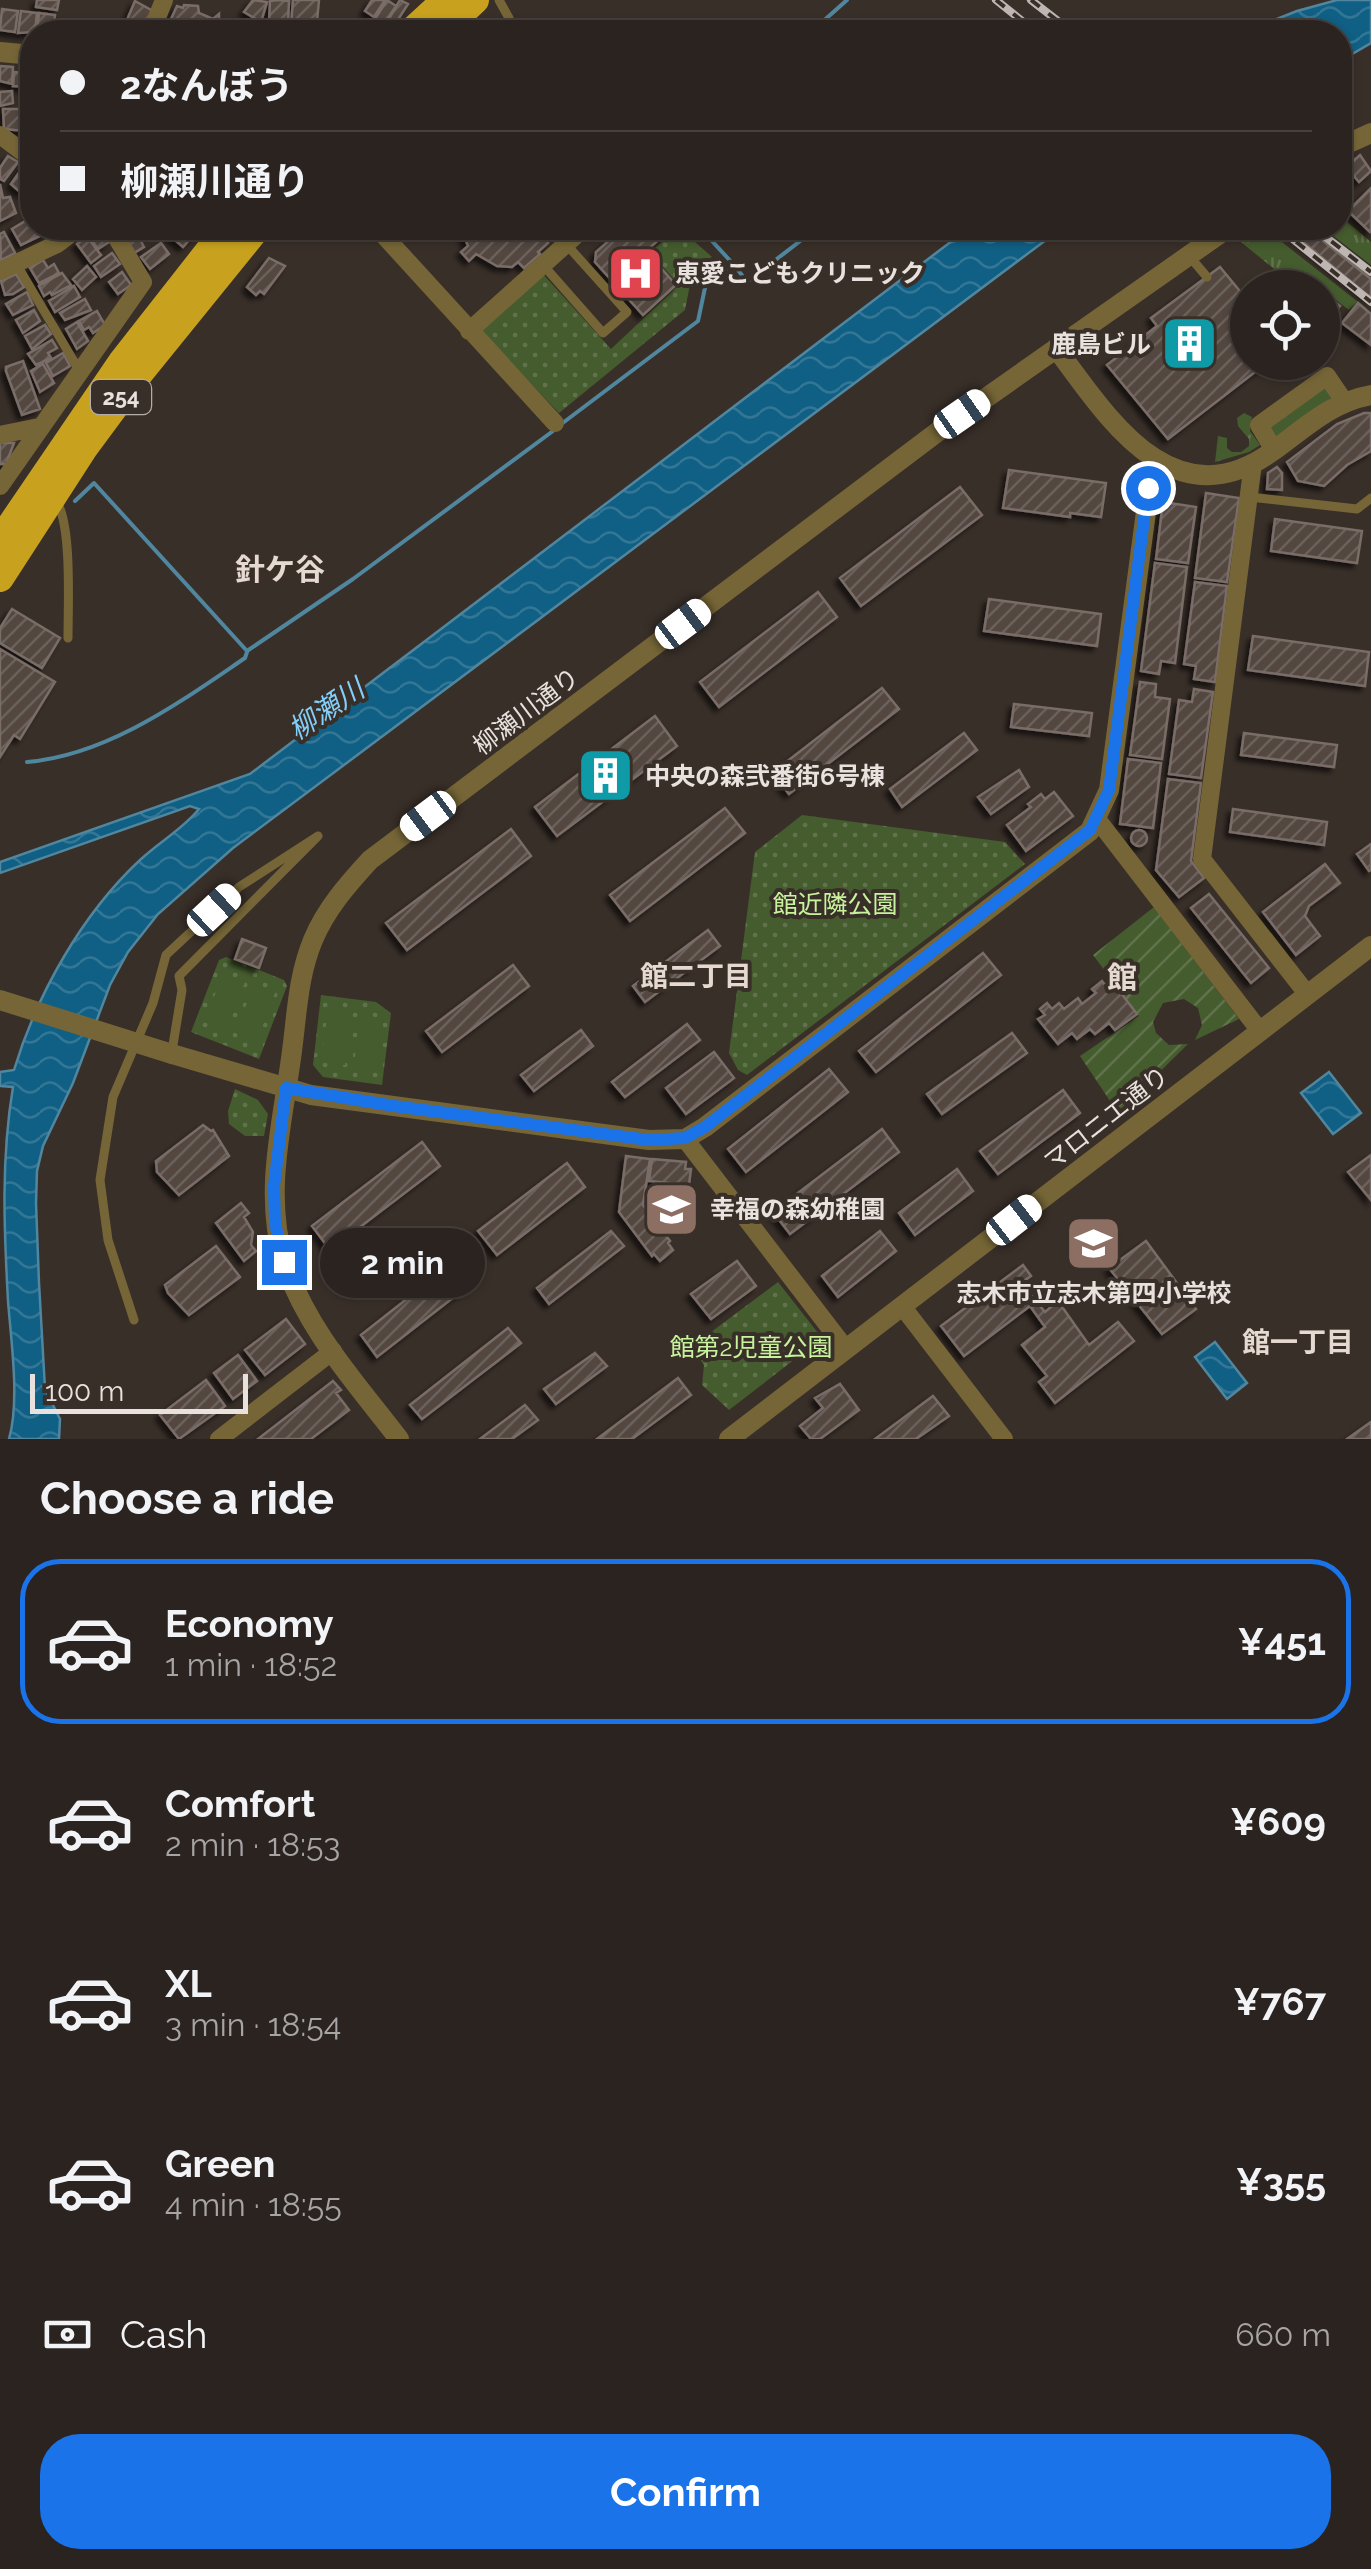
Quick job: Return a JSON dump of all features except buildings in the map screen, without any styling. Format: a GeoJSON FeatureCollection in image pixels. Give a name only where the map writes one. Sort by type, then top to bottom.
{"type":"FeatureCollection","features":[{"type":"Feature","properties":{"kind":"highway"},"geometry":{"type":"LineString","coordinates":[[424,20],[446,0]]}},
{"type":"Feature","properties":{"kind":"highway"},"geometry":{"type":"LineString","coordinates":[[454,20],[475,0]]}},
{"type":"Feature","properties":{"kind":"highway","name":"254"},"geometry":{"type":"LineString","coordinates":[[0,578],[53,496],[122,362],[218,240]]}},
{"type":"Feature","properties":{"kind":"highway","name":"254"},"geometry":{"type":"LineString","coordinates":[[0,541],[79,440],[248,240]]}},
{"type":"Feature","properties":{"kind":"street"},"geometry":{"type":"LineString","coordinates":[[9,268],[62,240]]}},
{"type":"Feature","properties":{"kind":"street"},"geometry":{"type":"LineString","coordinates":[[0,486],[143,282],[118,240]]}},
{"type":"Feature","properties":{"kind":"street"},"geometry":{"type":"LineString","coordinates":[[388,240],[556,423]]}},
{"type":"Feature","properties":{"kind":"street"},"geometry":{"type":"LineString","coordinates":[[469,330],[490,302],[544,266],[570,240]]}},
{"type":"Feature","properties":{"kind":"street","name":"柳瀬川通り"},"geometry":{"type":"LineString","coordinates":[[399,1439],[332,1351],[298,1297],[275,1223],[274,1186],[300,975],[314,937],[334,902],[370,860],[936,433],[1210,240]]}},
{"type":"Feature","properties":{"kind":"street"},"geometry":{"type":"LineString","coordinates":[[1056,348],[1123,434],[1153,459],[1183,471],[1231,471],[1253,463],[1324,412],[1371,395]]}},
{"type":"Feature","properties":{"kind":"street"},"geometry":{"type":"LineString","coordinates":[[1274,450],[1259,425],[1328,376],[1344,402]]}},
{"type":"Feature","properties":{"kind":"street"},"geometry":{"type":"LineString","coordinates":[[0,435],[43,421],[79,440]]}},
{"type":"Feature","properties":{"kind":"street"},"geometry":{"type":"LineString","coordinates":[[0,1000],[286,1088],[649,1140],[685,1138],[705,1127],[1085,835],[1097,819],[1109,790],[1153,459]]}},
{"type":"Feature","properties":{"kind":"street"},"geometry":{"type":"LineString","coordinates":[[1253,463],[1202,859],[1308,995]]}},
{"type":"Feature","properties":{"kind":"street"},"geometry":{"type":"LineString","coordinates":[[1097,819],[1260,1031]]}},
{"type":"Feature","properties":{"kind":"street","name":"マロニエ通り"},"geometry":{"type":"LineString","coordinates":[[729,1439],[1371,946]]}},
{"type":"Feature","properties":{"kind":"street"},"geometry":{"type":"LineString","coordinates":[[685,1138],[846,1349]]}},
{"type":"Feature","properties":{"kind":"street"},"geometry":{"type":"LineString","coordinates":[[902,1306],[1004,1439]]}},
{"type":"Feature","properties":{"kind":"street"},"geometry":{"type":"LineString","coordinates":[[219,1439],[332,1351]]}},
{"type":"Feature","properties":{"kind":"lane"},"geometry":{"type":"LineString","coordinates":[[544,266],[603,333],[627,312],[566,244]]}},
{"type":"Feature","properties":{"kind":"lane"},"geometry":{"type":"LineString","coordinates":[[1189,254],[1207,277]]}},
{"type":"Feature","properties":{"kind":"lane"},"geometry":{"type":"LineString","coordinates":[[9,268],[80,372]]}},
{"type":"Feature","properties":{"kind":"lane"},"geometry":{"type":"LineString","coordinates":[[53,496],[62,511],[68,638]]}},
{"type":"Feature","properties":{"kind":"lane"},"geometry":{"type":"LineString","coordinates":[[1250,496],[1356,509],[1371,498]]}},
{"type":"Feature","properties":{"kind":"lane"},"geometry":{"type":"LineString","coordinates":[[134,1320],[108,1240],[100,1180],[113,1097],[153,1003],[166,955],[239,888],[318,836],[180,976],[172,1054]]}},
{"type":"Feature","properties":{"kind":"green space"},"geometry":{"type":"Polygon","coordinates":[[[1352,226],[1371,242],[1371,265],[1339,240],[1352,240],[1352,226]]]}},
{"type":"Feature","properties":{"kind":"green space"},"geometry":{"type":"Polygon","coordinates":[[[664,240],[693,240],[712,257],[693,269],[685,310],[559,413],[479,329],[542,273],[611,349],[679,285],[650,252],[664,240]]]}},
{"type":"Feature","properties":{"kind":"green space"},"geometry":{"type":"Polygon","coordinates":[[[1238,240],[1279,240],[1318,270],[1275,270],[1238,240]]]}},
{"type":"Feature","properties":{"kind":"green space"},"geometry":{"type":"Polygon","coordinates":[[[1340,288],[1371,312],[1357,302],[1349,310],[1340,303],[1340,288]]]}},
{"type":"Feature","properties":{"kind":"green space"},"geometry":{"type":"Polygon","coordinates":[[[1328,385],[1336,395],[1276,438],[1268,429],[1328,385]]]}},
{"type":"Feature","properties":{"kind":"green space"},"geometry":{"type":"Polygon","coordinates":[[[1244,413],[1252,417],[1250,431],[1260,445],[1215,462],[1218,436],[1227,438],[1227,448],[1232,452],[1249,446],[1249,439],[1238,426],[1237,418],[1244,413]]]}},
{"type":"Feature","properties":{"kind":"green space","name":"館近隣公園"},"geometry":{"type":"Polygon","coordinates":[[[802,815],[1005,842],[1025,864],[747,1075],[738,1070],[729,1053],[755,852],[802,815]]]}},
{"type":"Feature","properties":{"kind":"green space"},"geometry":{"type":"Polygon","coordinates":[[[1154,907],[1239,1019],[1195,1040],[1202,1025],[1198,1008],[1184,999],[1163,1003],[1153,1022],[1156,1033],[1169,1045],[1188,1044],[1118,1113],[1080,1056],[1139,1016],[1093,955],[1154,907]]]}},
{"type":"Feature","properties":{"kind":"green space"},"geometry":{"type":"Polygon","coordinates":[[[226,957],[284,980],[287,986],[259,1059],[191,1032],[219,960],[226,957]]]}},
{"type":"Feature","properties":{"kind":"green space"},"geometry":{"type":"Polygon","coordinates":[[[223,973],[245,982],[226,1029],[205,1021],[223,973]]]}},
{"type":"Feature","properties":{"kind":"green space"},"geometry":{"type":"Polygon","coordinates":[[[254,985],[275,993],[257,1041],[235,1033],[254,985]]]}},
{"type":"Feature","properties":{"kind":"green space"},"geometry":{"type":"Polygon","coordinates":[[[321,995],[376,1002],[391,1013],[382,1085],[323,1077],[313,1065],[321,995]]]}},
{"type":"Feature","properties":{"kind":"green space"},"geometry":{"type":"Polygon","coordinates":[[[328,1011],[351,1014],[345,1065],[321,1062],[328,1011]]]}},
{"type":"Feature","properties":{"kind":"green space"},"geometry":{"type":"Polygon","coordinates":[[[360,1015],[383,1018],[377,1068],[354,1066],[360,1015]]]}},
{"type":"Feature","properties":{"kind":"green space"},"geometry":{"type":"Polygon","coordinates":[[[235,1089],[258,1100],[268,1114],[264,1136],[245,1136],[229,1124],[228,1111],[235,1089]]]}},
{"type":"Feature","properties":{"kind":"green space","name":"館第2児童公園"},"geometry":{"type":"Polygon","coordinates":[[[778,1282],[822,1338],[729,1410],[702,1385],[704,1365],[691,1347],[778,1282]]]}},
{"type":"Feature","properties":{"kind":"water"},"geometry":{"type":"Polygon","coordinates":[[[1337,0],[1371,0],[1371,43],[1352,54],[1352,20],[1274,20],[1337,0]]]}},
{"type":"Feature","properties":{"kind":"water"},"geometry":{"type":"Polygon","coordinates":[[[953,240],[1046,240],[233,848],[158,914],[128,952],[110,985],[73,1083],[43,1146],[37,1171],[45,1389],[60,1419],[59,1439],[9,1439],[14,1389],[4,1194],[13,1087],[0,1086],[0,1072],[14,1070],[49,984],[99,905],[140,860],[199,809],[190,806],[0,873],[0,862],[250,774],[953,240]]]}},
{"type":"Feature","properties":{"kind":"water"},"geometry":{"type":"Polygon","coordinates":[[[1329,1072],[1361,1113],[1333,1134],[1301,1093],[1329,1072]]]}},
{"type":"Feature","properties":{"kind":"water"},"geometry":{"type":"Polygon","coordinates":[[[1215,1342],[1247,1383],[1227,1399],[1195,1357],[1215,1342]]]}},
{"type":"Feature","properties":{"kind":"waterway"},"geometry":{"type":"LineString","coordinates":[[824,20],[847,0]]}},
{"type":"Feature","properties":{"kind":"waterway"},"geometry":{"type":"LineString","coordinates":[[560,425],[698,321],[706,283],[735,266],[711,240]]}},
{"type":"Feature","properties":{"kind":"waterway"},"geometry":{"type":"LineString","coordinates":[[735,266],[747,282],[801,240]]}},
{"type":"Feature","properties":{"kind":"waterway"},"geometry":{"type":"LineString","coordinates":[[75,501],[94,483],[247,651],[353,579],[553,431]]}},
{"type":"Feature","properties":{"kind":"waterway"},"geometry":{"type":"LineString","coordinates":[[27,762],[57,757],[114,738],[195,692],[245,658],[247,652]]}},
{"type":"Feature","properties":{"kind":"railway"},"geometry":{"type":"LineString","coordinates":[[996,0],[1021,20]]}},
{"type":"Feature","properties":{"kind":"railway"},"geometry":{"type":"LineString","coordinates":[[1031,0],[1057,20]]}},
{"type":"Feature","properties":{"kind":"railway"},"geometry":{"type":"LineString","coordinates":[[1294,240],[1371,302]]}},
{"type":"Feature","properties":{"kind":"railway"},"geometry":{"type":"LineString","coordinates":[[1330,240],[1371,272]]}},
{"type":"Feature","properties":{"kind":"place","name":"恵愛こどもクリニック"},"geometry":{"type":"Point","coordinates":[636,273]}},
{"type":"Feature","properties":{"kind":"place","name":"鹿島ビル"},"geometry":{"type":"Point","coordinates":[1190,344]}},
{"type":"Feature","properties":{"kind":"place","name":"中央の森弐番街6号棟"},"geometry":{"type":"Point","coordinates":[606,776]}},
{"type":"Feature","properties":{"kind":"place","name":"幸福の森幼稚園"},"geometry":{"type":"Point","coordinates":[671,1209]}},
{"type":"Feature","properties":{"kind":"place","name":"志木市立志木第四小学校"},"geometry":{"type":"Point","coordinates":[1094,1244]}},
{"type":"Feature","properties":{"kind":"district","name":"針ケ谷"},"geometry":{"type":"Point","coordinates":[280,570]}},
{"type":"Feature","properties":{"kind":"district","name":"館二丁目"},"geometry":{"type":"Point","coordinates":[696,976]}},
{"type":"Feature","properties":{"kind":"district","name":"館"},"geometry":{"type":"Point","coordinates":[1122,978]}},
{"type":"Feature","properties":{"kind":"district","name":"館一丁目"},"geometry":{"type":"Point","coordinates":[1298,1342]}},
{"type":"Feature","properties":{"kind":"route"},"geometry":{"type":"LineString","coordinates":[[284,1262],[275,1223],[274,1186],[286,1088],[649,1140],[685,1138],[705,1127],[1090,830],[1109,790],[1148,488]]}},
{"type":"Feature","properties":{"kind":"water label","name":"柳瀬川"},"geometry":{"type":"Point","coordinates":[326,709]}}]}
